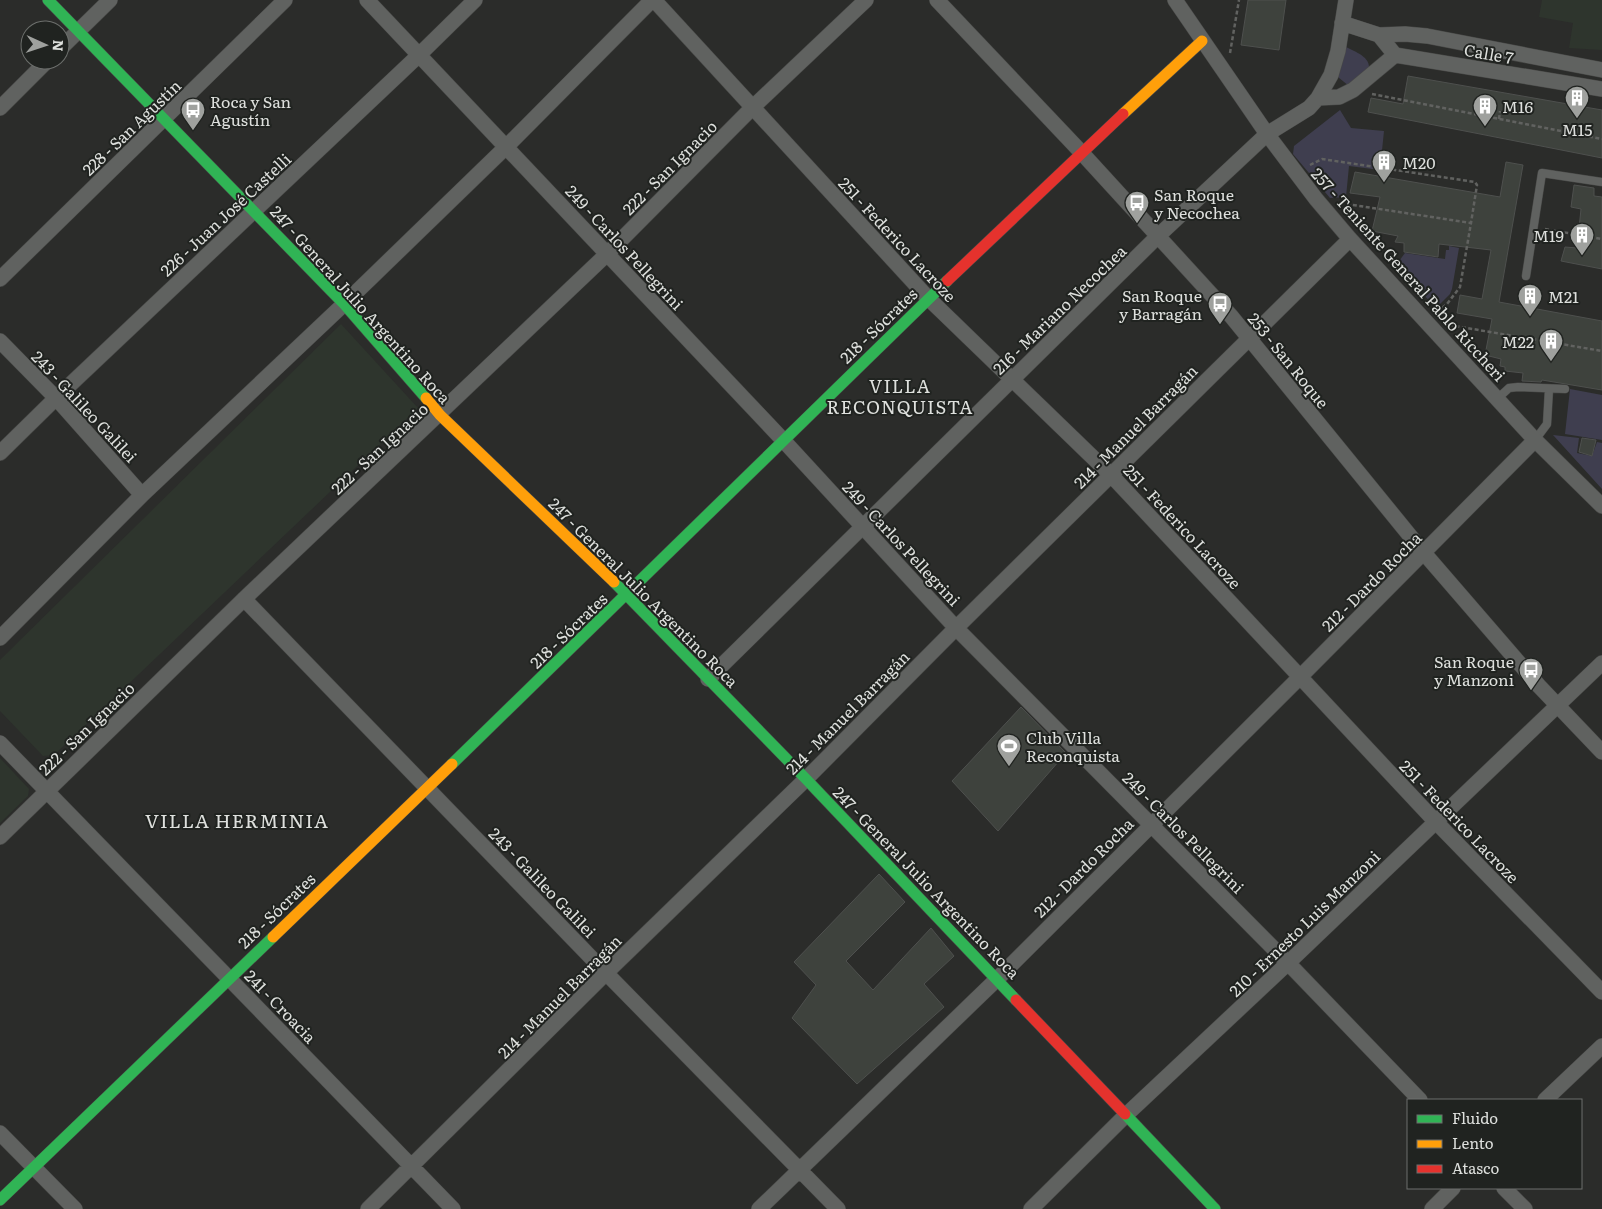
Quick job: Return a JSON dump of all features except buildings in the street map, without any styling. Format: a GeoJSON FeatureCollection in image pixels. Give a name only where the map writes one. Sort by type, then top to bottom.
{"type":"FeatureCollection","features":[{"type":"Feature","properties":{"kind":"street","name":"247 - General Julio Argentino Roca"},"geometry":{"type":"LineString","coordinates":[[48,0],[344,304],[440,415],[627,596],[806,779],[1215,1209]]}},
{"type":"Feature","properties":{"kind":"street"},"geometry":{"type":"LineString","coordinates":[[70,39],[110,0]]}},
{"type":"Feature","properties":{"kind":"street","name":"228 - San Agustín"},"geometry":{"type":"LineString","coordinates":[[0,279],[285,0]]}},
{"type":"Feature","properties":{"kind":"street","name":"249 - Carlos Pellegrini"},"geometry":{"type":"LineString","coordinates":[[367,0],[783,440],[956,628],[1288,963],[1419,1099]]}},
{"type":"Feature","properties":{"kind":"street","name":"226 - Juan José Castelli"},"geometry":{"type":"LineString","coordinates":[[0,453],[475,0]]}},
{"type":"Feature","properties":{"kind":"street"},"geometry":{"type":"LineString","coordinates":[[0,638],[142,495],[344,304],[506,147],[653,0]]}},
{"type":"Feature","properties":{"kind":"street","name":"251 - Federico Lacroze"},"geometry":{"type":"LineString","coordinates":[[653,0],[929,299],[1111,475],[1435,821],[1602,992]]}},
{"type":"Feature","properties":{"kind":"street","name":"222 - San Ignacio"},"geometry":{"type":"LineString","coordinates":[[0,837],[244,599],[440,415],[607,254],[752,108],[866,0]]}},
{"type":"Feature","properties":{"kind":"street","name":"253 - San Roque"},"geometry":{"type":"LineString","coordinates":[[937,0],[1081,152],[1231,316],[1424,553],[1556,705],[1602,752]]}},
{"type":"Feature","properties":{"kind":"street","name":"257 - Teniente General Pablo Riccheri"},"geometry":{"type":"LineString","coordinates":[[1175,0],[1266,134],[1316,199],[1350,239],[1535,440],[1602,506]]}},
{"type":"Feature","properties":{"kind":"street"},"geometry":{"type":"LineString","coordinates":[[1318,98],[1331,75],[1338,51],[1346,0]]}},
{"type":"Feature","properties":{"kind":"street","name":"Calle 7"},"geometry":{"type":"LineString","coordinates":[[1342,23],[1379,35],[1404,34],[1427,36],[1602,70]]}},
{"type":"Feature","properties":{"kind":"street"},"geometry":{"type":"LineString","coordinates":[[1318,98],[1339,97],[1353,90],[1395,55],[1379,35]]}},
{"type":"Feature","properties":{"kind":"street","name":"218 - Sócrates"},"geometry":{"type":"LineString","coordinates":[[0,1200],[627,596],[783,440],[1081,152],[1202,42]]}},
{"type":"Feature","properties":{"kind":"street","name":"Calle 7"},"geometry":{"type":"LineString","coordinates":[[1395,55],[1602,90]]}},
{"type":"Feature","properties":{"kind":"street"},"geometry":{"type":"LineString","coordinates":[[0,108],[38,70]]}},
{"type":"Feature","properties":{"kind":"street","name":"216 - Mariano Necochea"},"geometry":{"type":"LineString","coordinates":[[708,679],[1158,236],[1266,134],[1309,108],[1318,98]]}},
{"type":"Feature","properties":{"kind":"street","name":"214 - Manuel Barragán"},"geometry":{"type":"LineString","coordinates":[[368,1209],[412,1168],[606,973],[806,779],[1350,239]]}},
{"type":"Feature","properties":{"kind":"street","name":"243 - Galileo Galilei"},"geometry":{"type":"LineString","coordinates":[[0,341],[56,398],[142,495]]}},
{"type":"Feature","properties":{"kind":"street","name":"212 - Dardo Rocha"},"geometry":{"type":"LineString","coordinates":[[759,1209],[997,979],[1535,440]]}},
{"type":"Feature","properties":{"kind":"street","name":"243 - Galileo Galilei"},"geometry":{"type":"LineString","coordinates":[[244,599],[606,973],[838,1209]]}},
{"type":"Feature","properties":{"kind":"street","name":"210 - Ernesto Luis Manzoni"},"geometry":{"type":"LineString","coordinates":[[1031,1209],[1126,1115],[1602,663]]}},
{"type":"Feature","properties":{"kind":"street","name":"241 - Croacia"},"geometry":{"type":"LineString","coordinates":[[0,743],[453,1209]]}},
{"type":"Feature","properties":{"kind":"street"},"geometry":{"type":"LineString","coordinates":[[1546,1099],[1602,1046]]}},
{"type":"Feature","properties":{"kind":"street"},"geometry":{"type":"LineString","coordinates":[[0,1132],[75,1209]]}},
{"type":"Feature","properties":{"kind":"street"},"geometry":{"type":"LineString","coordinates":[[1432,1209],[1452,1189]]}},
{"type":"Feature","properties":{"kind":"street"},"geometry":{"type":"LineString","coordinates":[[1505,1189],[1525,1209]]}},
{"type":"Feature","properties":{"kind":"lane"},"geometry":{"type":"LineString","coordinates":[[1526,276],[1542,173],[1602,182]]}},
{"type":"Feature","properties":{"kind":"lane"},"geometry":{"type":"LineString","coordinates":[[1497,399],[1509,388],[1565,389]]}},
{"type":"Feature","properties":{"kind":"lane"},"geometry":{"type":"LineString","coordinates":[[1535,440],[1547,424],[1549,389]]}},
{"type":"Feature","properties":{"kind":"path"},"geometry":{"type":"LineString","coordinates":[[1226,75],[1239,0]]}},
{"type":"Feature","properties":{"kind":"path"},"geometry":{"type":"LineString","coordinates":[[1353,90],[1602,138]]}},
{"type":"Feature","properties":{"kind":"path"},"geometry":{"type":"LineString","coordinates":[[1499,118],[1500,111]]}},
{"type":"Feature","properties":{"kind":"path"},"geometry":{"type":"LineString","coordinates":[[1295,172],[1322,160],[1475,182],[1477,185],[1460,287],[1448,304],[1426,321]]}},
{"type":"Feature","properties":{"kind":"path"},"geometry":{"type":"LineString","coordinates":[[1316,199],[1471,223]]}},
{"type":"Feature","properties":{"kind":"path"},"geometry":{"type":"LineString","coordinates":[[1534,227],[1602,239]]}},
{"type":"Feature","properties":{"kind":"path"},"geometry":{"type":"LineString","coordinates":[[1426,321],[1602,351]]}},
{"type":"Feature","properties":{"kind":"shaded area"},"geometry":{"type":"Polygon","coordinates":[[[1542,0],[1602,0],[1602,50],[1569,48],[1573,23],[1539,17],[1542,0]]]}},
{"type":"Feature","properties":{"kind":"shaded area"},"geometry":{"type":"Polygon","coordinates":[[[1344,46],[1360,54],[1369,64],[1369,68],[1349,86],[1333,73],[1344,46]]]}},
{"type":"Feature","properties":{"kind":"shaded area"},"geometry":{"type":"Polygon","coordinates":[[[1340,110],[1351,128],[1384,131],[1380,170],[1349,166],[1346,197],[1330,198],[1293,154],[1294,146],[1340,110]]]}},
{"type":"Feature","properties":{"kind":"shaded area"},"geometry":{"type":"Polygon","coordinates":[[[1449,246],[1459,248],[1452,289],[1450,294],[1436,308],[1396,265],[1405,253],[1445,259],[1446,250],[1449,250],[1449,246]]]}},
{"type":"Feature","properties":{"kind":"shaded area"},"geometry":{"type":"Polygon","coordinates":[[[341,324],[418,408],[54,755],[43,756],[0,711],[0,660],[341,324]]]}},
{"type":"Feature","properties":{"kind":"shaded area"},"geometry":{"type":"Polygon","coordinates":[[[1570,389],[1602,395],[1602,440],[1565,434],[1570,389]]]}},
{"type":"Feature","properties":{"kind":"shaded area"},"geometry":{"type":"Polygon","coordinates":[[[1553,435],[1579,438],[1577,453],[1592,456],[1597,442],[1602,443],[1602,489],[1553,435]]]}},
{"type":"Feature","properties":{"kind":"shaded area"},"geometry":{"type":"Polygon","coordinates":[[[0,758],[29,789],[28,796],[0,823],[0,758]]]}},
{"type":"Feature","properties":{"kind":"traffic: fast"},"geometry":{"type":"LineString","coordinates":[[48,0],[344,304],[426,398]]}},
{"type":"Feature","properties":{"kind":"traffic: fast"},"geometry":{"type":"LineString","coordinates":[[452,764],[947,281]]}},
{"type":"Feature","properties":{"kind":"traffic: fast"},"geometry":{"type":"LineString","coordinates":[[614,582],[806,779],[1016,1000]]}},
{"type":"Feature","properties":{"kind":"traffic: fast"},"geometry":{"type":"LineString","coordinates":[[0,1200],[273,937]]}},
{"type":"Feature","properties":{"kind":"traffic: fast"},"geometry":{"type":"LineString","coordinates":[[1125,1114],[1215,1209]]}},
{"type":"Feature","properties":{"kind":"traffic: slow"},"geometry":{"type":"LineString","coordinates":[[1123,114],[1202,41]]}},
{"type":"Feature","properties":{"kind":"traffic: slow"},"geometry":{"type":"LineString","coordinates":[[426,398],[440,415],[614,582]]}},
{"type":"Feature","properties":{"kind":"traffic: slow"},"geometry":{"type":"LineString","coordinates":[[273,937],[452,764]]}},
{"type":"Feature","properties":{"kind":"traffic: jam"},"geometry":{"type":"LineString","coordinates":[[947,281],[1123,114]]}},
{"type":"Feature","properties":{"kind":"traffic: jam"},"geometry":{"type":"LineString","coordinates":[[1016,1000],[1125,1114]]}},
{"type":"Feature","properties":{"kind":"place","name":"M15"},"geometry":{"type":"Point","coordinates":[1577,119]}},
{"type":"Feature","properties":{"kind":"place","name":"M16"},"geometry":{"type":"Point","coordinates":[1485,127]}},
{"type":"Feature","properties":{"kind":"place","name":"Roca y San Agustín"},"geometry":{"type":"Point","coordinates":[193,131]}},
{"type":"Feature","properties":{"kind":"place","name":"M20"},"geometry":{"type":"Point","coordinates":[1384,183]}},
{"type":"Feature","properties":{"kind":"place","name":"San Roque y Necochea"},"geometry":{"type":"Point","coordinates":[1137,224]}},
{"type":"Feature","properties":{"kind":"place","name":"M19"},"geometry":{"type":"Point","coordinates":[1582,256]}},
{"type":"Feature","properties":{"kind":"place","name":"M21"},"geometry":{"type":"Point","coordinates":[1530,317]}},
{"type":"Feature","properties":{"kind":"place","name":"San Roque y Barragán"},"geometry":{"type":"Point","coordinates":[1220,325]}},
{"type":"Feature","properties":{"kind":"place","name":"M22"},"geometry":{"type":"Point","coordinates":[1551,362]}},
{"type":"Feature","properties":{"kind":"place","name":"San Roque y Manzoni"},"geometry":{"type":"Point","coordinates":[1531,691]}},
{"type":"Feature","properties":{"kind":"place","name":"Club Villa Reconquista"},"geometry":{"type":"Point","coordinates":[1009,767]}},
{"type":"Feature","properties":{"kind":"district","name":"VILLA RECONQUISTA"},"geometry":{"type":"Point","coordinates":[900,395]}},
{"type":"Feature","properties":{"kind":"district","name":"VILLA HERMINIA"},"geometry":{"type":"Point","coordinates":[237,820]}}]}
